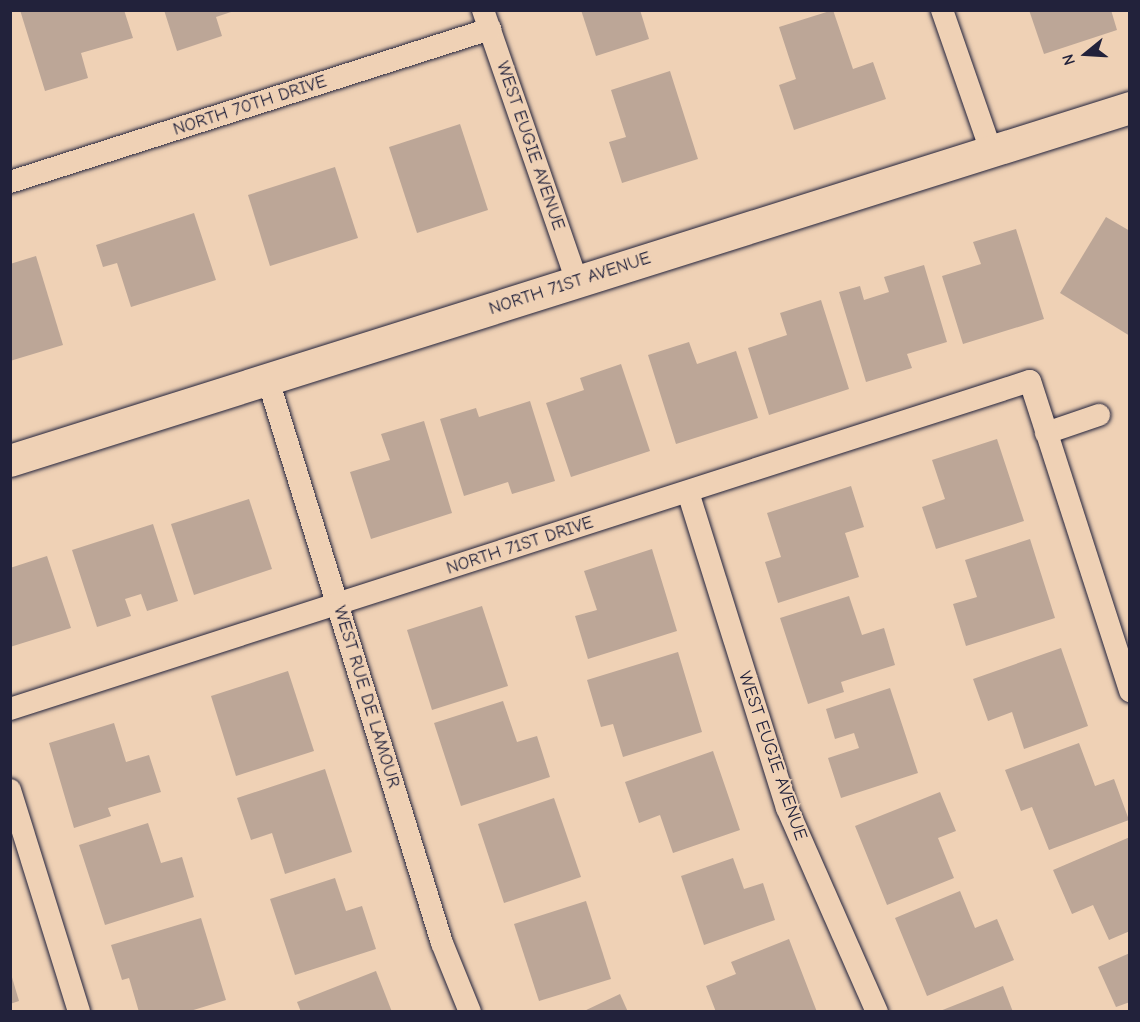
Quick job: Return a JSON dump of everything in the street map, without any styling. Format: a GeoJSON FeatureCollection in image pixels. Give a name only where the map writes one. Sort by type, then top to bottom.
{"type":"FeatureCollection","features":[{"type":"Feature","properties":{"kind":"street"},"geometry":{"type":"LineString","coordinates":[[942,10],[991,151]]}},
{"type":"Feature","properties":{"kind":"street","name":"NORTH 70TH DRIVE"},"geometry":{"type":"LineString","coordinates":[[10,183],[487,20]]}},
{"type":"Feature","properties":{"kind":"street","name":"WEST EUGIE AVENUE"},"geometry":{"type":"LineString","coordinates":[[487,20],[577,281]]}},
{"type":"Feature","properties":{"kind":"street","name":"NORTH 71ST AVENUE"},"geometry":{"type":"LineString","coordinates":[[10,460],[1130,108]]}},
{"type":"Feature","properties":{"kind":"street","name":"WEST RUE DE LAMOUR"},"geometry":{"type":"LineString","coordinates":[[268,380],[442,943],[470,1011]]}},
{"type":"Feature","properties":{"kind":"street","name":"NORTH 71ST DRIVE"},"geometry":{"type":"LineString","coordinates":[[10,709],[1030,381],[1046,433]]}},
{"type":"Feature","properties":{"kind":"street"},"geometry":{"type":"LineString","coordinates":[[1099,415],[1046,433],[1130,692]]}},
{"type":"Feature","properties":{"kind":"street","name":"WEST EUGIE AVENUE"},"geometry":{"type":"LineString","coordinates":[[688,492],[787,808],[877,1011]]}},
{"type":"Feature","properties":{"kind":"street"},"geometry":{"type":"LineString","coordinates":[[10,789],[79,1011]]}},
{"type":"Feature","properties":{"kind":"building"},"geometry":{"type":"Polygon","coordinates":[[[20,10],[124,10],[133,38],[81,53],[88,78],[45,91],[20,10]]]}},
{"type":"Feature","properties":{"kind":"building"},"geometry":{"type":"Polygon","coordinates":[[[164,10],[234,11],[216,17],[222,36],[177,51],[164,10]]]}},
{"type":"Feature","properties":{"kind":"building"},"geometry":{"type":"Polygon","coordinates":[[[581,10],[640,10],[649,39],[596,56],[581,10]]]}},
{"type":"Feature","properties":{"kind":"building"},"geometry":{"type":"Polygon","coordinates":[[[833,10],[853,69],[873,62],[886,99],[794,130],[779,85],[796,79],[779,27],[833,10]]]}},
{"type":"Feature","properties":{"kind":"building"},"geometry":{"type":"Polygon","coordinates":[[[1029,10],[1111,10],[1117,30],[1044,54],[1029,10]]]}},
{"type":"Feature","properties":{"kind":"building"},"geometry":{"type":"Polygon","coordinates":[[[670,71],[698,159],[622,183],[609,142],[626,137],[611,90],[670,71]]]}},
{"type":"Feature","properties":{"kind":"building"},"geometry":{"type":"Polygon","coordinates":[[[460,124],[488,210],[417,233],[389,147],[460,124]]]}},
{"type":"Feature","properties":{"kind":"building"},"geometry":{"type":"Polygon","coordinates":[[[335,167],[358,238],[270,266],[248,195],[335,167]]]}},
{"type":"Feature","properties":{"kind":"building"},"geometry":{"type":"Polygon","coordinates":[[[194,213],[216,280],[131,307],[117,263],[103,267],[96,245],[194,213]]]}},
{"type":"Feature","properties":{"kind":"building"},"geometry":{"type":"Polygon","coordinates":[[[1106,217],[1130,231],[1130,336],[1060,293],[1106,217]]]}},
{"type":"Feature","properties":{"kind":"building"},"geometry":{"type":"Polygon","coordinates":[[[1016,229],[1044,319],[963,344],[942,276],[981,264],[973,242],[1016,229]]]}},
{"type":"Feature","properties":{"kind":"building"},"geometry":{"type":"Polygon","coordinates":[[[36,256],[63,345],[10,361],[10,264],[36,256]]]}},
{"type":"Feature","properties":{"kind":"building"},"geometry":{"type":"Polygon","coordinates":[[[924,265],[947,342],[907,354],[912,368],[866,382],[839,292],[860,286],[864,300],[889,292],[884,277],[924,265]]]}},
{"type":"Feature","properties":{"kind":"building"},"geometry":{"type":"Polygon","coordinates":[[[821,300],[849,389],[769,415],[748,348],[787,335],[780,313],[821,300]]]}},
{"type":"Feature","properties":{"kind":"building"},"geometry":{"type":"Polygon","coordinates":[[[689,342],[697,364],[736,351],[758,418],[676,444],[648,355],[689,342]]]}},
{"type":"Feature","properties":{"kind":"building"},"geometry":{"type":"Polygon","coordinates":[[[621,364],[650,451],[571,477],[546,403],[584,390],[580,378],[621,364]]]}},
{"type":"Feature","properties":{"kind":"building"},"geometry":{"type":"Polygon","coordinates":[[[530,401],[555,481],[512,494],[508,482],[464,496],[440,419],[476,408],[479,417],[530,401]]]}},
{"type":"Feature","properties":{"kind":"building"},"geometry":{"type":"Polygon","coordinates":[[[424,421],[452,513],[371,539],[350,472],[390,460],[381,434],[424,421]]]}},
{"type":"Feature","properties":{"kind":"building"},"geometry":{"type":"Polygon","coordinates":[[[997,439],[1024,521],[936,549],[922,507],[945,499],[932,460],[997,439]]]}},
{"type":"Feature","properties":{"kind":"building"},"geometry":{"type":"Polygon","coordinates":[[[851,486],[864,527],[845,533],[859,577],[778,603],[765,562],[781,557],[767,513],[851,486]]]}},
{"type":"Feature","properties":{"kind":"building"},"geometry":{"type":"Polygon","coordinates":[[[249,499],[272,569],[194,595],[171,524],[249,499]]]}},
{"type":"Feature","properties":{"kind":"building"},"geometry":{"type":"Polygon","coordinates":[[[153,524],[178,601],[147,611],[141,594],[125,599],[131,616],[97,627],[72,550],[153,524]]]}},
{"type":"Feature","properties":{"kind":"building"},"geometry":{"type":"Polygon","coordinates":[[[1030,539],[1055,618],[966,646],[953,604],[977,597],[965,560],[1030,539]]]}},
{"type":"Feature","properties":{"kind":"building"},"geometry":{"type":"Polygon","coordinates":[[[652,549],[677,631],[588,659],[575,616],[597,610],[584,571],[652,549]]]}},
{"type":"Feature","properties":{"kind":"building"},"geometry":{"type":"Polygon","coordinates":[[[47,556],[71,628],[10,647],[10,568],[47,556]]]}},
{"type":"Feature","properties":{"kind":"building"},"geometry":{"type":"Polygon","coordinates":[[[849,596],[862,635],[884,628],[895,665],[841,682],[844,692],[808,704],[780,618],[849,596]]]}},
{"type":"Feature","properties":{"kind":"building"},"geometry":{"type":"Polygon","coordinates":[[[482,606],[508,686],[432,710],[407,630],[482,606]]]}},
{"type":"Feature","properties":{"kind":"building"},"geometry":{"type":"Polygon","coordinates":[[[1061,648],[1088,726],[1024,749],[1012,712],[988,721],[973,679],[1061,648]]]}},
{"type":"Feature","properties":{"kind":"building"},"geometry":{"type":"Polygon","coordinates":[[[678,652],[702,732],[623,757],[613,724],[601,727],[587,680],[678,652]]]}},
{"type":"Feature","properties":{"kind":"building"},"geometry":{"type":"Polygon","coordinates":[[[288,671],[314,751],[236,776],[211,696],[288,671]]]}},
{"type":"Feature","properties":{"kind":"building"},"geometry":{"type":"Polygon","coordinates":[[[890,688],[918,773],[841,798],[828,758],[859,748],[854,733],[835,739],[826,709],[890,688]]]}},
{"type":"Feature","properties":{"kind":"building"},"geometry":{"type":"Polygon","coordinates":[[[503,701],[517,742],[537,736],[550,777],[461,806],[434,723],[503,701]]]}},
{"type":"Feature","properties":{"kind":"building"},"geometry":{"type":"Polygon","coordinates":[[[114,723],[126,762],[149,755],[161,792],[108,808],[111,816],[74,828],[49,743],[114,723]]]}},
{"type":"Feature","properties":{"kind":"building"},"geometry":{"type":"Polygon","coordinates":[[[1079,743],[1095,786],[1114,779],[1129,820],[1049,850],[1032,807],[1021,811],[1005,770],[1079,743]]]}},
{"type":"Feature","properties":{"kind":"building"},"geometry":{"type":"Polygon","coordinates":[[[713,751],[740,830],[673,853],[660,815],[639,823],[625,782],[713,751]]]}},
{"type":"Feature","properties":{"kind":"building"},"geometry":{"type":"Polygon","coordinates":[[[325,769],[352,852],[285,874],[272,833],[251,840],[237,798],[325,769]]]}},
{"type":"Feature","properties":{"kind":"building"},"geometry":{"type":"Polygon","coordinates":[[[940,792],[956,831],[938,838],[954,878],[887,905],[855,826],[940,792]]]}},
{"type":"Feature","properties":{"kind":"building"},"geometry":{"type":"Polygon","coordinates":[[[554,798],[581,877],[504,903],[478,824],[554,798]]]}},
{"type":"Feature","properties":{"kind":"building"},"geometry":{"type":"Polygon","coordinates":[[[148,823],[161,863],[182,857],[194,897],[105,925],[79,845],[148,823]]]}},
{"type":"Feature","properties":{"kind":"building"},"geometry":{"type":"Polygon","coordinates":[[[1130,837],[1130,931],[1109,940],[1093,905],[1072,914],[1053,870],[1130,837]]]}},
{"type":"Feature","properties":{"kind":"building"},"geometry":{"type":"Polygon","coordinates":[[[733,858],[744,889],[763,883],[775,920],[704,945],[681,876],[733,858]]]}},
{"type":"Feature","properties":{"kind":"building"},"geometry":{"type":"Polygon","coordinates":[[[335,878],[346,911],[362,906],[376,949],[295,975],[270,899],[335,878]]]}},
{"type":"Feature","properties":{"kind":"building"},"geometry":{"type":"Polygon","coordinates":[[[960,891],[975,928],[997,919],[1014,960],[927,996],[895,918],[960,891]]]}},
{"type":"Feature","properties":{"kind":"building"},"geometry":{"type":"Polygon","coordinates":[[[586,901],[611,979],[539,1001],[514,924],[586,901]]]}},
{"type":"Feature","properties":{"kind":"building"},"geometry":{"type":"Polygon","coordinates":[[[201,918],[226,1000],[187,1012],[139,1012],[129,978],[122,980],[111,945],[201,918]]]}},
{"type":"Feature","properties":{"kind":"building"},"geometry":{"type":"Polygon","coordinates":[[[789,939],[817,1012],[716,1012],[706,986],[736,974],[731,962],[789,939]]]}},
{"type":"Feature","properties":{"kind":"building"},"geometry":{"type":"Polygon","coordinates":[[[1130,953],[1130,1002],[1116,1007],[1098,967],[1130,953]]]}},
{"type":"Feature","properties":{"kind":"building"},"geometry":{"type":"Polygon","coordinates":[[[376,971],[392,1012],[301,1012],[297,1002],[376,971]]]}},
{"type":"Feature","properties":{"kind":"building"},"geometry":{"type":"Polygon","coordinates":[[[10,975],[19,1001],[10,1004],[10,975]]]}},
{"type":"Feature","properties":{"kind":"building"},"geometry":{"type":"Polygon","coordinates":[[[1003,986],[1013,1012],[940,1012],[940,1011],[1003,986]]]}},
{"type":"Feature","properties":{"kind":"building"},"geometry":{"type":"Polygon","coordinates":[[[620,994],[628,1012],[582,1012],[620,994]]]}}]}
